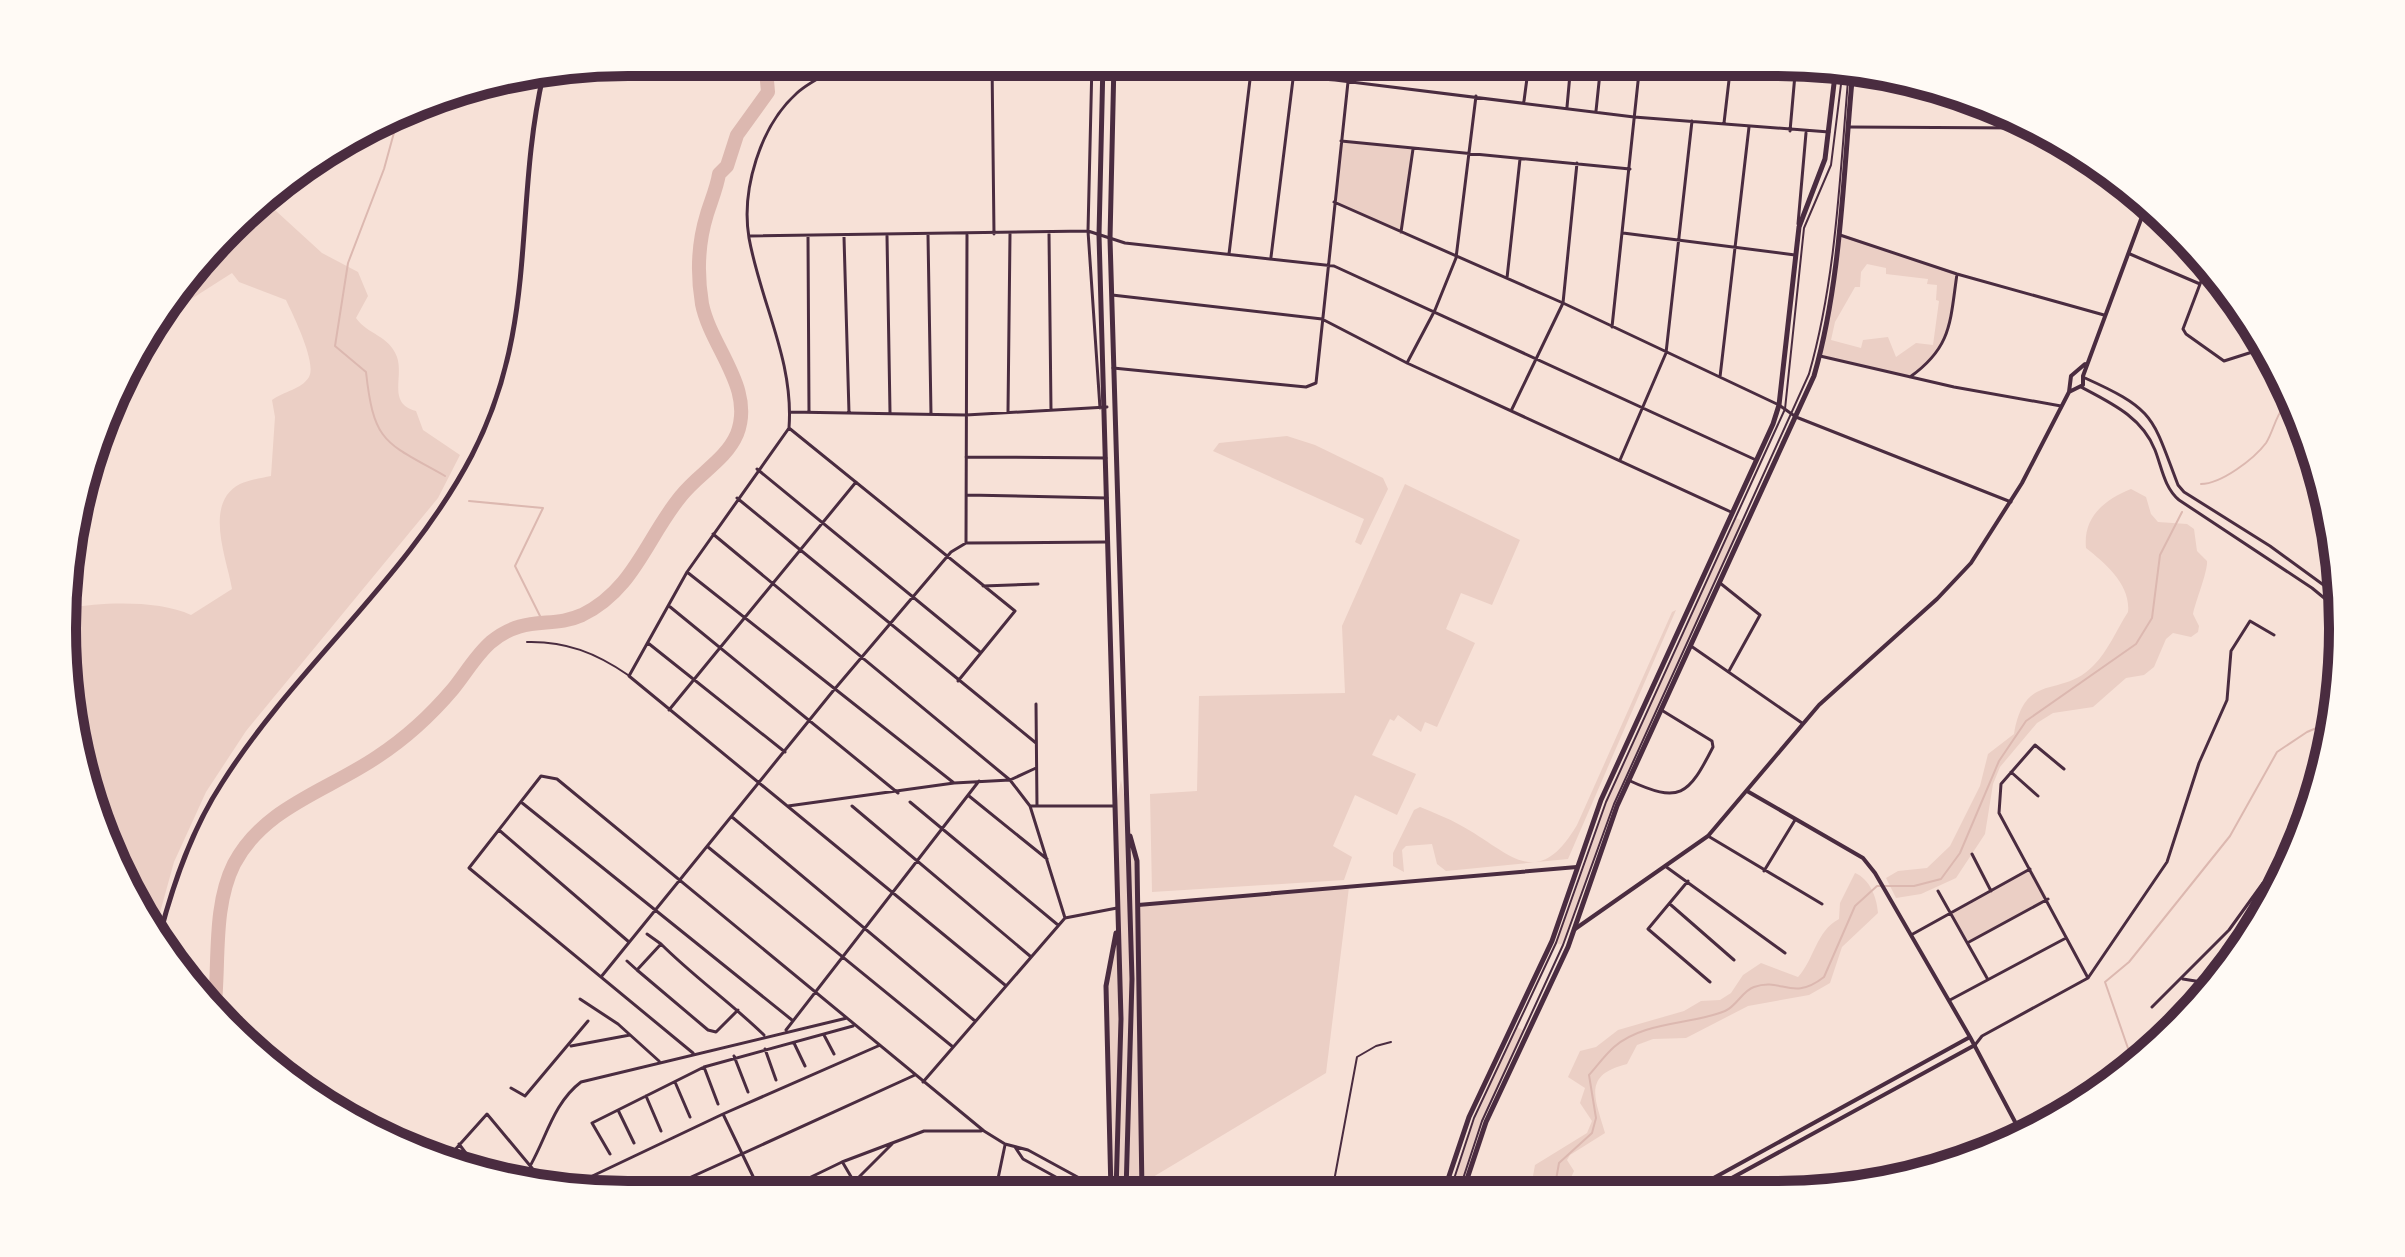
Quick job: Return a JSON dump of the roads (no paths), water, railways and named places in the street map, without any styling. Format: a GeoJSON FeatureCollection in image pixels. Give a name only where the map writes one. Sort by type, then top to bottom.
{"type":"FeatureCollection","features":[{"type":"Feature","properties":{"kind":"main road"},"geometry":{"type":"LineString","coordinates":[[1103,76],[1099,235],[1121,1019],[1114,1181]]}},
{"type":"Feature","properties":{"kind":"main road"},"geometry":{"type":"LineString","coordinates":[[1114,76],[1110,239],[1133,1020],[1126,1181]]}},
{"type":"Feature","properties":{"kind":"main road"},"geometry":{"type":"LineString","coordinates":[[1450,1181],[1462,1132],[1552,941],[1601,800],[1782,407],[1799,227],[1822,169],[1835,79]]}},
{"type":"Feature","properties":{"kind":"main road"},"geometry":{"type":"LineString","coordinates":[[1465,1181],[1486,1122],[1575,929],[1628,780],[1720,583],[1820,356],[1838,234],[1850,81]]}},
{"type":"Feature","properties":{"kind":"main road"},"geometry":{"type":"LineString","coordinates":[[163,925],[183,860],[221,784],[258,732],[421,535],[456,484],[482,436],[504,377],[519,306],[542,83]]}},
{"type":"Feature","properties":{"kind":"main road"},"geometry":{"type":"LineString","coordinates":[[1128,827],[1137,861],[1142,1181]]}},
{"type":"Feature","properties":{"kind":"main road"},"geometry":{"type":"LineString","coordinates":[[1113,1181],[1106,986],[1118,921]]}},
{"type":"Feature","properties":{"kind":"street"},"geometry":{"type":"LineString","coordinates":[[825,76],[798,92],[777,115],[760,146],[752,172],[749,236],[788,371],[789,428],[757,469],[687,572],[629,676],[1005,985]]}},
{"type":"Feature","properties":{"kind":"street"},"geometry":{"type":"LineString","coordinates":[[992,76],[994,234]]}},
{"type":"Feature","properties":{"kind":"street"},"geometry":{"type":"LineString","coordinates":[[790,412],[966,415],[1103,408],[1088,231],[1092,76]]}},
{"type":"Feature","properties":{"kind":"street"},"geometry":{"type":"LineString","coordinates":[[1229,254],[1251,76]]}},
{"type":"Feature","properties":{"kind":"street"},"geometry":{"type":"LineString","coordinates":[[1279,76],[1524,101],[1634,117],[1806,133],[1829,132]]}},
{"type":"Feature","properties":{"kind":"street"},"geometry":{"type":"LineString","coordinates":[[1335,76],[1335,80]]}},
{"type":"Feature","properties":{"kind":"street"},"geometry":{"type":"LineString","coordinates":[[1524,101],[1527,76]]}},
{"type":"Feature","properties":{"kind":"street"},"geometry":{"type":"LineString","coordinates":[[1567,107],[1570,76]]}},
{"type":"Feature","properties":{"kind":"street"},"geometry":{"type":"LineString","coordinates":[[1596,111],[1600,76]]}},
{"type":"Feature","properties":{"kind":"street"},"geometry":{"type":"LineString","coordinates":[[1612,327],[1639,76]]}},
{"type":"Feature","properties":{"kind":"street"},"geometry":{"type":"LineString","coordinates":[[1724,124],[1730,76]]}},
{"type":"Feature","properties":{"kind":"street"},"geometry":{"type":"LineString","coordinates":[[1790,131],[1794,76]]}},
{"type":"Feature","properties":{"kind":"street"},"geometry":{"type":"LineString","coordinates":[[1271,258],[1293,77]]}},
{"type":"Feature","properties":{"kind":"street"},"geometry":{"type":"LineString","coordinates":[[1113,368],[1314,385],[1318,380],[1348,82]]}},
{"type":"Feature","properties":{"kind":"street"},"geometry":{"type":"LineString","coordinates":[[1407,363],[1435,310],[1456,258],[1476,96]]}},
{"type":"Feature","properties":{"kind":"street"},"geometry":{"type":"LineString","coordinates":[[1620,460],[1646,406],[1666,353],[1692,121]]}},
{"type":"Feature","properties":{"kind":"street"},"geometry":{"type":"LineString","coordinates":[[1720,377],[1749,127]]}},
{"type":"Feature","properties":{"kind":"street"},"geometry":{"type":"LineString","coordinates":[[1848,127],[2010,128]]}},
{"type":"Feature","properties":{"kind":"street"},"geometry":{"type":"LineString","coordinates":[[1799,227],[1796,219],[1806,133]]}},
{"type":"Feature","properties":{"kind":"street"},"geometry":{"type":"LineString","coordinates":[[1341,141],[1630,169]]}},
{"type":"Feature","properties":{"kind":"street"},"geometry":{"type":"LineString","coordinates":[[1401,232],[1413,147]]}},
{"type":"Feature","properties":{"kind":"street"},"geometry":{"type":"LineString","coordinates":[[1507,278],[1520,159]]}},
{"type":"Feature","properties":{"kind":"street"},"geometry":{"type":"LineString","coordinates":[[1512,409],[1563,303],[1577,163]]}},
{"type":"Feature","properties":{"kind":"street"},"geometry":{"type":"LineString","coordinates":[[1334,202],[1563,303],[1794,415],[2011,502]]}},
{"type":"Feature","properties":{"kind":"street"},"geometry":{"type":"LineString","coordinates":[[2079,388],[2085,364],[2143,215]]}},
{"type":"Feature","properties":{"kind":"street"},"geometry":{"type":"LineString","coordinates":[[749,236],[1088,231],[1110,239],[1328,264],[1646,406],[1756,460]]}},
{"type":"Feature","properties":{"kind":"street"},"geometry":{"type":"LineString","coordinates":[[1049,233],[1051,410]]}},
{"type":"Feature","properties":{"kind":"street"},"geometry":{"type":"LineString","coordinates":[[1623,233],[1795,255]]}},
{"type":"Feature","properties":{"kind":"street"},"geometry":{"type":"LineString","coordinates":[[1008,412],[1010,234]]}},
{"type":"Feature","properties":{"kind":"street"},"geometry":{"type":"LineString","coordinates":[[1838,234],[1957,274],[2104,315]]}},
{"type":"Feature","properties":{"kind":"street"},"geometry":{"type":"LineString","coordinates":[[928,235],[931,414]]}},
{"type":"Feature","properties":{"kind":"street"},"geometry":{"type":"LineString","coordinates":[[966,543],[967,235]]}},
{"type":"Feature","properties":{"kind":"street"},"geometry":{"type":"LineString","coordinates":[[808,236],[809,412]]}},
{"type":"Feature","properties":{"kind":"street"},"geometry":{"type":"LineString","coordinates":[[844,236],[849,413]]}},
{"type":"Feature","properties":{"kind":"street"},"geometry":{"type":"LineString","coordinates":[[887,236],[890,414]]}},
{"type":"Feature","properties":{"kind":"street"},"geometry":{"type":"LineString","coordinates":[[2128,254],[2200,284]]}},
{"type":"Feature","properties":{"kind":"street"},"geometry":{"type":"LineString","coordinates":[[1910,377],[1931,361],[1946,341],[1957,274]]}},
{"type":"Feature","properties":{"kind":"street"},"geometry":{"type":"LineString","coordinates":[[2203,277],[2183,329],[2224,361],[2255,351]]}},
{"type":"Feature","properties":{"kind":"street"},"geometry":{"type":"LineString","coordinates":[[1112,295],[1322,319],[1407,363],[1733,513]]}},
{"type":"Feature","properties":{"kind":"street"},"geometry":{"type":"LineString","coordinates":[[1820,356],[2061,406]]}},
{"type":"Feature","properties":{"kind":"street"},"geometry":{"type":"LineString","coordinates":[[1575,929],[1708,836],[1802,723],[1937,599],[1971,563],[2011,502],[2069,392],[2071,376],[2082,376],[2136,405],[2160,433],[2178,485],[2328,588]]}},
{"type":"Feature","properties":{"kind":"street"},"geometry":{"type":"LineString","coordinates":[[2071,385],[2110,402],[2138,423],[2150,439],[2172,495],[2236,536],[2328,603]]}},
{"type":"Feature","properties":{"kind":"street"},"geometry":{"type":"LineString","coordinates":[[2069,392],[2079,388]]}},
{"type":"Feature","properties":{"kind":"street"},"geometry":{"type":"LineString","coordinates":[[2110,402],[2114,391]]}},
{"type":"Feature","properties":{"kind":"street"},"geometry":{"type":"LineString","coordinates":[[789,428],[1015,611],[958,681]]}},
{"type":"Feature","properties":{"kind":"street"},"geometry":{"type":"LineString","coordinates":[[966,457],[1107,458]]}},
{"type":"Feature","properties":{"kind":"street"},"geometry":{"type":"LineString","coordinates":[[757,469],[981,652]]}},
{"type":"Feature","properties":{"kind":"street"},"geometry":{"type":"LineString","coordinates":[[669,710],[856,482]]}},
{"type":"Feature","properties":{"kind":"street"},"geometry":{"type":"LineString","coordinates":[[967,495],[1108,498]]}},
{"type":"Feature","properties":{"kind":"street"},"geometry":{"type":"LineString","coordinates":[[737,498],[1036,743]]}},
{"type":"Feature","properties":{"kind":"street"},"geometry":{"type":"LineString","coordinates":[[2236,536],[2241,527]]}},
{"type":"Feature","properties":{"kind":"street"},"geometry":{"type":"LineString","coordinates":[[713,534],[1010,780],[1030,806],[1065,918]]}},
{"type":"Feature","properties":{"kind":"street"},"geometry":{"type":"LineString","coordinates":[[601,977],[946,557],[966,543],[1110,542]]}},
{"type":"Feature","properties":{"kind":"street"},"geometry":{"type":"LineString","coordinates":[[687,572],[833,691],[954,783]]}},
{"type":"Feature","properties":{"kind":"street"},"geometry":{"type":"LineString","coordinates":[[1720,583],[1760,615],[1729,671]]}},
{"type":"Feature","properties":{"kind":"street"},"geometry":{"type":"LineString","coordinates":[[983,586],[1038,584]]}},
{"type":"Feature","properties":{"kind":"street"},"geometry":{"type":"LineString","coordinates":[[669,606],[898,793]]}},
{"type":"Feature","properties":{"kind":"street"},"geometry":{"type":"LineString","coordinates":[[1726,1181],[1975,1045],[1982,1036],[2088,978],[2167,862],[2199,763],[2227,700],[2231,651],[2236,638],[2250,621],[2274,635]]}},
{"type":"Feature","properties":{"kind":"street"},"geometry":{"type":"LineString","coordinates":[[648,643],[785,752]]}},
{"type":"Feature","properties":{"kind":"street"},"geometry":{"type":"LineString","coordinates":[[1691,646],[1802,723]]}},
{"type":"Feature","properties":{"kind":"street"},"geometry":{"type":"LineString","coordinates":[[1036,704],[1037,806]]}},
{"type":"Feature","properties":{"kind":"street"},"geometry":{"type":"LineString","coordinates":[[1628,780],[1660,795],[1691,786],[1713,747],[1712,741],[1661,710]]}},
{"type":"Feature","properties":{"kind":"street"},"geometry":{"type":"LineString","coordinates":[[2064,769],[2035,745],[2001,784],[1999,813],[2088,978]]}},
{"type":"Feature","properties":{"kind":"street"},"geometry":{"type":"LineString","coordinates":[[788,806],[954,783],[1010,780],[1036,768]]}},
{"type":"Feature","properties":{"kind":"street"},"geometry":{"type":"LineString","coordinates":[[2011,772],[2038,796]]}},
{"type":"Feature","properties":{"kind":"street"},"geometry":{"type":"LineString","coordinates":[[693,1053],[469,868],[541,776],[557,779],[984,1131],[1005,1144],[1028,1150],[1085,1181]]}},
{"type":"Feature","properties":{"kind":"street"},"geometry":{"type":"LineString","coordinates":[[786,1030],[979,781]]}},
{"type":"Feature","properties":{"kind":"street"},"geometry":{"type":"LineString","coordinates":[[1747,791],[1863,858],[1887,893],[1975,1045],[2017,1126]]}},
{"type":"Feature","properties":{"kind":"street"},"geometry":{"type":"LineString","coordinates":[[969,796],[1048,859]]}},
{"type":"Feature","properties":{"kind":"street"},"geometry":{"type":"LineString","coordinates":[[521,802],[792,1020]]}},
{"type":"Feature","properties":{"kind":"street"},"geometry":{"type":"LineString","coordinates":[[910,802],[1058,925]]}},
{"type":"Feature","properties":{"kind":"street"},"geometry":{"type":"LineString","coordinates":[[852,806],[1031,957]]}},
{"type":"Feature","properties":{"kind":"street"},"geometry":{"type":"LineString","coordinates":[[1030,806],[1116,806]]}},
{"type":"Feature","properties":{"kind":"street"},"geometry":{"type":"LineString","coordinates":[[732,817],[975,1021]]}},
{"type":"Feature","properties":{"kind":"street"},"geometry":{"type":"LineString","coordinates":[[1764,871],[1796,818]]}},
{"type":"Feature","properties":{"kind":"street"},"geometry":{"type":"LineString","coordinates":[[499,830],[629,942]]}},
{"type":"Feature","properties":{"kind":"street"},"geometry":{"type":"LineString","coordinates":[[1708,836],[1822,904]]}},
{"type":"Feature","properties":{"kind":"street"},"geometry":{"type":"LineString","coordinates":[[708,847],[953,1047]]}},
{"type":"Feature","properties":{"kind":"street"},"geometry":{"type":"LineString","coordinates":[[1972,854],[1991,891]]}},
{"type":"Feature","properties":{"kind":"street"},"geometry":{"type":"LineString","coordinates":[[1664,866],[1785,953]]}},
{"type":"Feature","properties":{"kind":"street"},"geometry":{"type":"LineString","coordinates":[[1138,905],[1577,867]]}},
{"type":"Feature","properties":{"kind":"street"},"geometry":{"type":"LineString","coordinates":[[1911,935],[2031,869]]}},
{"type":"Feature","properties":{"kind":"street"},"geometry":{"type":"LineString","coordinates":[[1688,881],[1648,929],[1710,982]]}},
{"type":"Feature","properties":{"kind":"street"},"geometry":{"type":"LineString","coordinates":[[2152,1007],[2229,930],[2263,883]]}},
{"type":"Feature","properties":{"kind":"street"},"geometry":{"type":"LineString","coordinates":[[1938,891],[1988,980]]}},
{"type":"Feature","properties":{"kind":"street"},"geometry":{"type":"LineString","coordinates":[[1969,942],[2048,899]]}},
{"type":"Feature","properties":{"kind":"street"},"geometry":{"type":"LineString","coordinates":[[1670,905],[1734,960]]}},
{"type":"Feature","properties":{"kind":"street"},"geometry":{"type":"LineString","coordinates":[[923,1082],[1065,918],[1117,908]]}},
{"type":"Feature","properties":{"kind":"street"},"geometry":{"type":"LineString","coordinates":[[647,934],[738,1010],[764,1036]]}},
{"type":"Feature","properties":{"kind":"street"},"geometry":{"type":"LineString","coordinates":[[1947,1001],[2066,938]]}},
{"type":"Feature","properties":{"kind":"street"},"geometry":{"type":"LineString","coordinates":[[637,970],[661,944]]}},
{"type":"Feature","properties":{"kind":"street"},"geometry":{"type":"LineString","coordinates":[[627,961],[708,1030],[716,1032],[738,1010]]}},
{"type":"Feature","properties":{"kind":"street"},"geometry":{"type":"LineString","coordinates":[[2183,979],[2201,982]]}},
{"type":"Feature","properties":{"kind":"street"},"geometry":{"type":"LineString","coordinates":[[580,999],[630,1035],[659,1061]]}},
{"type":"Feature","properties":{"kind":"street"},"geometry":{"type":"LineString","coordinates":[[529,1171],[570,1091],[593,1078],[847,1018]]}},
{"type":"Feature","properties":{"kind":"street"},"geometry":{"type":"LineString","coordinates":[[511,1088],[525,1096],[553,1058],[571,1046],[588,1021]]}},
{"type":"Feature","properties":{"kind":"street"},"geometry":{"type":"LineString","coordinates":[[610,1154],[592,1123],[704,1067],[734,1056],[855,1025]]}},
{"type":"Feature","properties":{"kind":"street"},"geometry":{"type":"LineString","coordinates":[[571,1046],[630,1035]]}},
{"type":"Feature","properties":{"kind":"street"},"geometry":{"type":"LineString","coordinates":[[824,1035],[834,1054]]}},
{"type":"Feature","properties":{"kind":"street"},"geometry":{"type":"LineString","coordinates":[[1708,1181],[1970,1037],[1982,1036]]}},
{"type":"Feature","properties":{"kind":"street"},"geometry":{"type":"LineString","coordinates":[[794,1043],[805,1066]]}},
{"type":"Feature","properties":{"kind":"street"},"geometry":{"type":"LineString","coordinates":[[585,1179],[723,1114],[880,1046]]}},
{"type":"Feature","properties":{"kind":"street"},"geometry":{"type":"LineString","coordinates":[[765,1049],[776,1080]]}},
{"type":"Feature","properties":{"kind":"street"},"geometry":{"type":"LineString","coordinates":[[734,1056],[748,1092]]}},
{"type":"Feature","properties":{"kind":"street"},"geometry":{"type":"LineString","coordinates":[[704,1067],[718,1104]]}},
{"type":"Feature","properties":{"kind":"street"},"geometry":{"type":"LineString","coordinates":[[683,1181],[915,1075]]}},
{"type":"Feature","properties":{"kind":"street"},"geometry":{"type":"LineString","coordinates":[[675,1082],[690,1117]]}},
{"type":"Feature","properties":{"kind":"street"},"geometry":{"type":"LineString","coordinates":[[646,1096],[661,1131]]}},
{"type":"Feature","properties":{"kind":"street"},"geometry":{"type":"LineString","coordinates":[[618,1110],[634,1143]]}},
{"type":"Feature","properties":{"kind":"street"},"geometry":{"type":"LineString","coordinates":[[452,1152],[487,1114],[532,1168]]}},
{"type":"Feature","properties":{"kind":"street"},"geometry":{"type":"LineString","coordinates":[[723,1114],[755,1181]]}},
{"type":"Feature","properties":{"kind":"street"},"geometry":{"type":"LineString","coordinates":[[803,1181],[842,1162],[924,1131],[984,1131]]}},
{"type":"Feature","properties":{"kind":"street"},"geometry":{"type":"LineString","coordinates":[[842,1162],[853,1180],[895,1141]]}},
{"type":"Feature","properties":{"kind":"street"},"geometry":{"type":"LineString","coordinates":[[459,1144],[469,1157]]}},
{"type":"Feature","properties":{"kind":"street"},"geometry":{"type":"LineString","coordinates":[[997,1181],[1005,1144]]}},
{"type":"Feature","properties":{"kind":"street"},"geometry":{"type":"LineString","coordinates":[[1015,1147],[1023,1159],[1062,1181]]}},
{"type":"Feature","properties":{"kind":"lane"},"geometry":{"type":"LineString","coordinates":[[1451,1181],[1474,1118],[1556,943],[1606,802],[1782,407],[1804,228],[1831,165],[1841,80]]}},
{"type":"Feature","properties":{"kind":"lane"},"geometry":{"type":"LineString","coordinates":[[1464,1181],[1482,1121],[1563,945],[1614,804],[1794,415],[1809,374],[1823,310],[1850,81]]}},
{"type":"Feature","properties":{"kind":"lane"},"geometry":{"type":"LineString","coordinates":[[527,642],[548,642],[586,651],[600,656],[629,676]]}},
{"type":"Feature","properties":{"kind":"lane"},"geometry":{"type":"LineString","coordinates":[[1334,1181],[1357,1057],[1391,1042]]}},
{"type":"Feature","properties":{"kind":"waterway"},"geometry":{"type":"LineString","coordinates":[[216,996],[222,899],[234,864],[247,844],[279,814],[358,769],[408,734],[445,699],[476,658],[503,633],[527,625],[582,615],[615,592],[681,496],[732,443],[741,417],[740,400],[730,368],[702,304],[700,247],[719,174],[727,166],[737,135],[768,92],[767,76]]}},
{"type":"Feature","properties":{"kind":"waterway"},"geometry":{"type":"LineString","coordinates":[[395,128],[384,169],[348,263],[335,346],[366,372],[373,414],[386,438],[408,456],[445,476]]}},
{"type":"Feature","properties":{"kind":"waterway"},"geometry":{"type":"LineString","coordinates":[[2201,484],[2218,480],[2254,456],[2266,443],[2283,408]]}},
{"type":"Feature","properties":{"kind":"waterway"},"geometry":{"type":"LineString","coordinates":[[469,501],[543,508],[515,566],[542,620]]}},
{"type":"Feature","properties":{"kind":"waterway"},"geometry":{"type":"LineString","coordinates":[[1556,1181],[1559,1163],[1592,1133],[1596,1118],[1589,1075],[1614,1047],[1639,1032],[1725,1011],[1754,987],[1772,985],[1795,989],[1813,984],[1824,977],[1855,906],[1877,886],[1914,886],[1941,879],[1960,853],[1999,761],[2026,721],[2136,644],[2152,618],[2160,555],[2182,512]]}},
{"type":"Feature","properties":{"kind":"waterway"},"geometry":{"type":"LineString","coordinates":[[2130,1053],[2105,982],[2129,962],[2230,836],[2277,752],[2320,727]]}},
{"type":"Feature","properties":{"kind":"waterway"},"geometry":{"type":"LineString","coordinates":[[2135,1049],[2147,1034],[2172,1014]]}}]}
